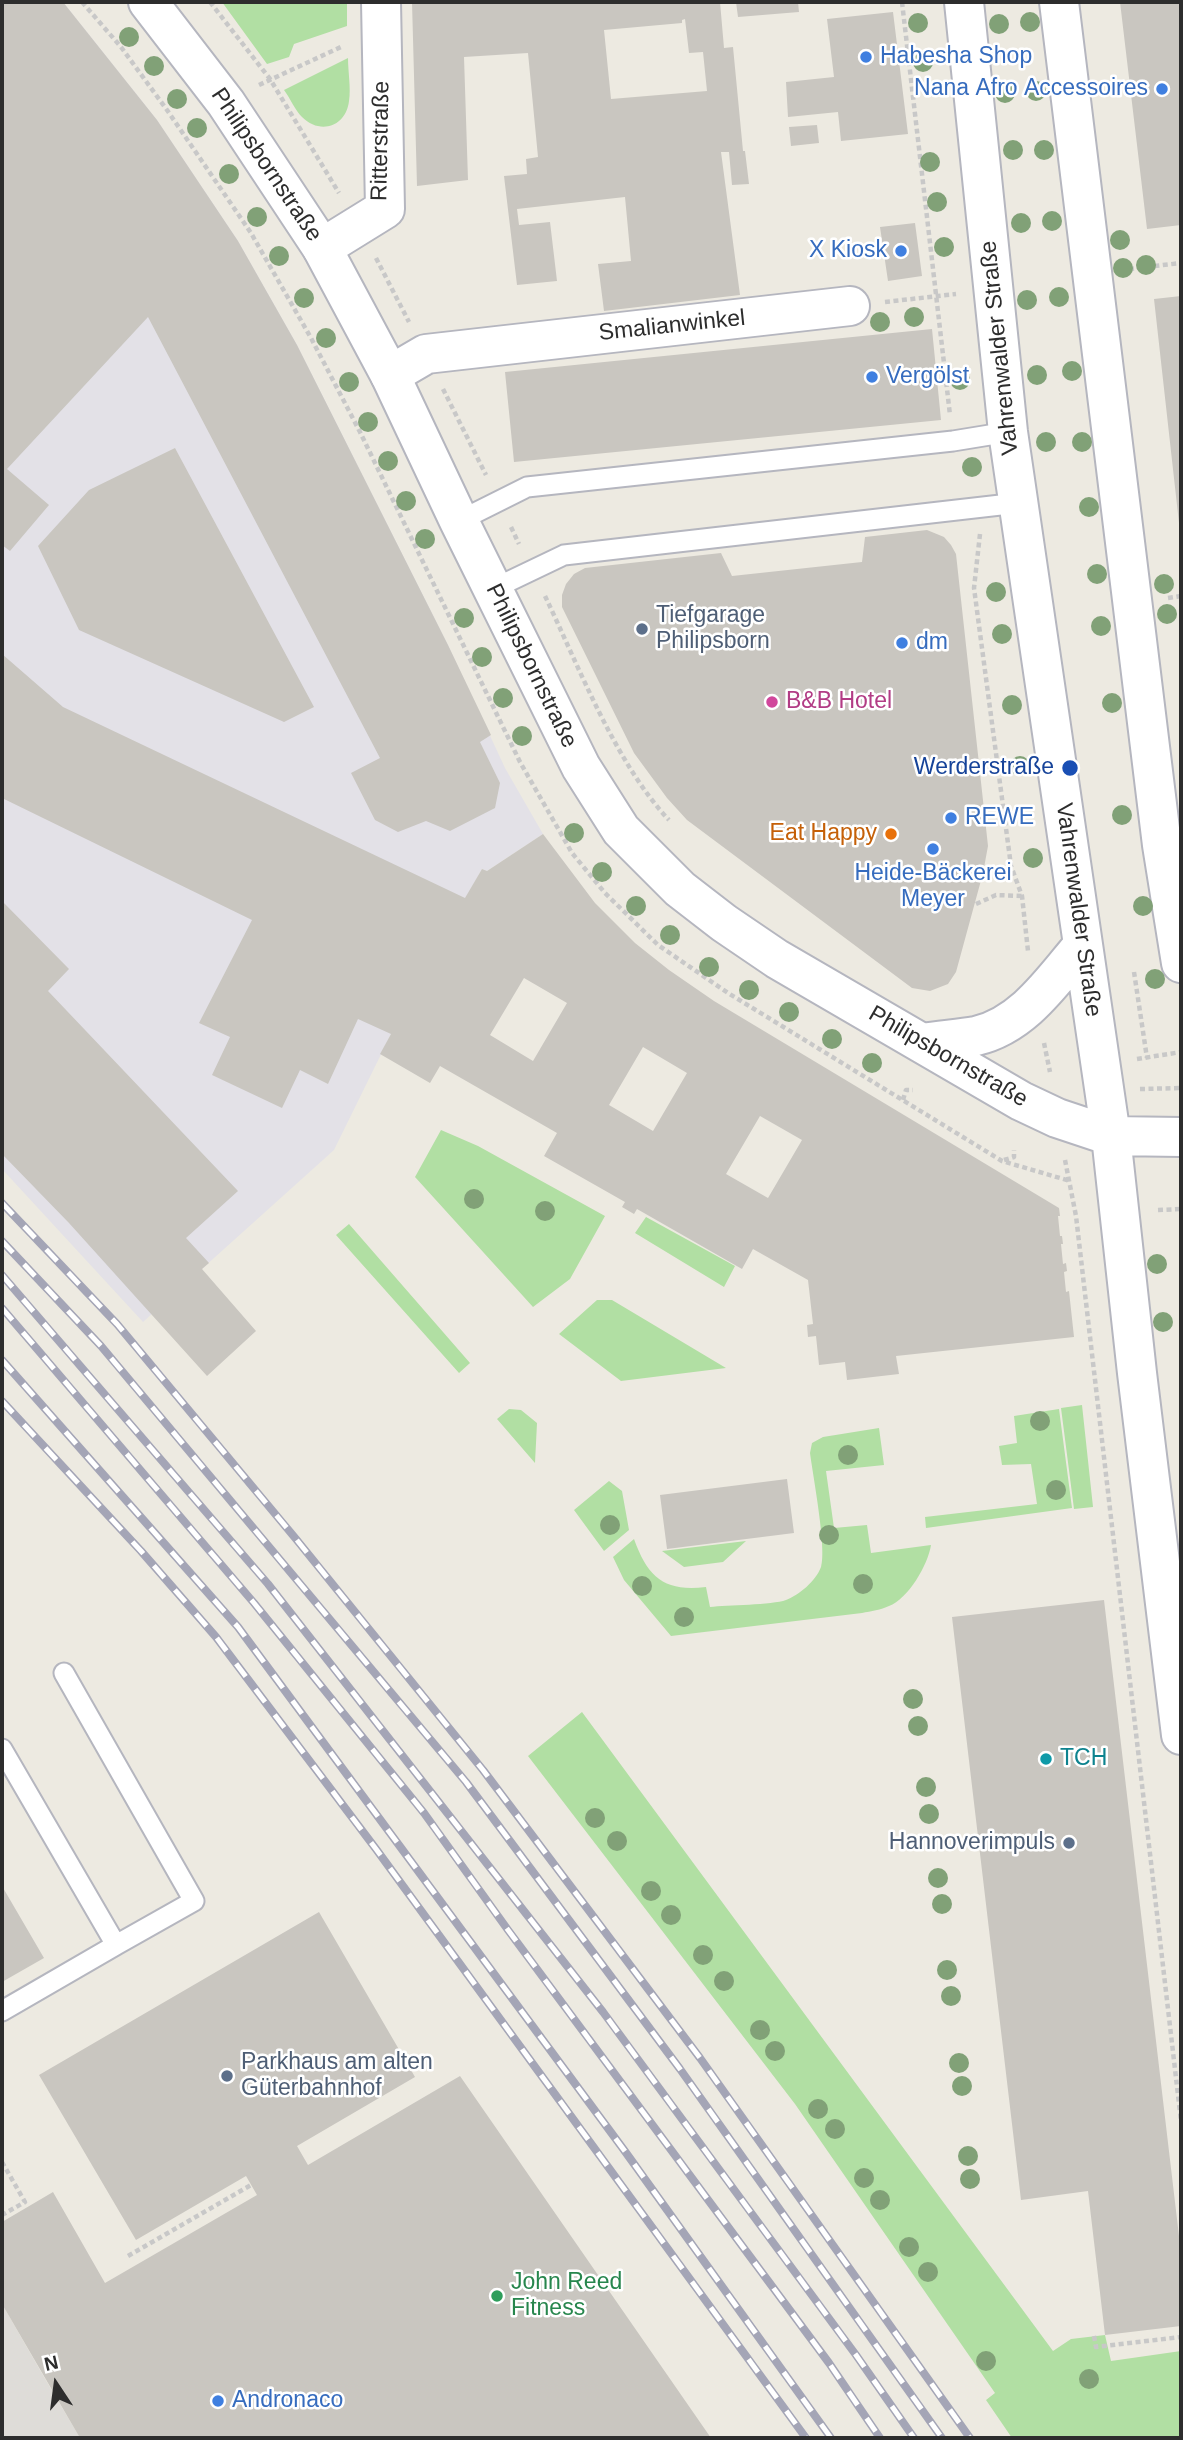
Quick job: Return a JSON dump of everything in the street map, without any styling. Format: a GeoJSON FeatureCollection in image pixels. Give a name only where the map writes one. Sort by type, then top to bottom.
{"type":"FeatureCollection","features":[{"type":"Feature","properties":{"kind":"main road","name":"Philipsbornstraße"},"geometry":{"type":"LineString","coordinates":[[148,2],[226,103],[322,248],[390,375],[581,767],[621,830],[680,889],[724,923],[777,958],[1021,1101],[1057,1118],[1111,1136]]}},
{"type":"Feature","properties":{"kind":"main road","name":"Vahrenwalder Straße"},"geometry":{"type":"LineString","coordinates":[[964,2],[1008,432],[1111,1136],[1181,1735]]}},
{"type":"Feature","properties":{"kind":"main road"},"geometry":{"type":"LineString","coordinates":[[1059,2],[1162,845],[1181,963]]}},
{"type":"Feature","properties":{"kind":"main road","name":"Ritterstraße"},"geometry":{"type":"LineString","coordinates":[[322,248],[385,208],[382,15]]}},
{"type":"Feature","properties":{"kind":"main road","name":"Smalianwinkel"},"geometry":{"type":"LineString","coordinates":[[390,375],[426,354],[849,306]]}},
{"type":"Feature","properties":{"kind":"main road"},"geometry":{"type":"LineString","coordinates":[[922,1043],[977,1035],[996,1029],[1020,1015],[1034,1003],[1083,945]]}},
{"type":"Feature","properties":{"kind":"main road"},"geometry":{"type":"LineString","coordinates":[[1111,1136],[1181,1137]]}},
{"type":"Feature","properties":{"kind":"lane"},"geometry":{"type":"LineString","coordinates":[[459,521],[527,487],[953,441],[1008,432]]}},
{"type":"Feature","properties":{"kind":"lane"},"geometry":{"type":"LineString","coordinates":[[493,589],[564,555],[1018,503]]}},
{"type":"Feature","properties":{"kind":"lane"},"geometry":{"type":"LineString","coordinates":[[2,2011],[194,1901],[64,1673]]}},
{"type":"Feature","properties":{"kind":"lane"},"geometry":{"type":"LineString","coordinates":[[2,1749],[116,1945]]}},
{"type":"Feature","properties":{"kind":"path"},"geometry":{"type":"LineString","coordinates":[[82,2],[121,47],[251,233],[311,338],[360,432],[520,762],[572,853],[605,893],[658,945],[728,993],[1002,1161],[1070,1181]]}},
{"type":"Feature","properties":{"kind":"path"},"geometry":{"type":"LineString","coordinates":[[902,2],[953,441]]}},
{"type":"Feature","properties":{"kind":"path"},"geometry":{"type":"LineString","coordinates":[[226,103],[382,15]]}},
{"type":"Feature","properties":{"kind":"path"},"geometry":{"type":"LineString","coordinates":[[1128,269],[1181,264]]}},
{"type":"Feature","properties":{"kind":"path"},"geometry":{"type":"LineString","coordinates":[[849,306],[960,293]]}},
{"type":"Feature","properties":{"kind":"path"},"geometry":{"type":"LineString","coordinates":[[977,508],[981,542],[974,588],[1010,866],[1022,896],[1028,952],[1024,983],[1040,1022],[1070,1181],[1112,1513],[1181,2122]]}},
{"type":"Feature","properties":{"kind":"path"},"geometry":{"type":"LineString","coordinates":[[1167,598],[1181,596]]}},
{"type":"Feature","properties":{"kind":"path"},"geometry":{"type":"LineString","coordinates":[[976,904],[996,895],[1022,896]]}},
{"type":"Feature","properties":{"kind":"path"},"geometry":{"type":"LineString","coordinates":[[986,903],[996,895]]}},
{"type":"Feature","properties":{"kind":"path"},"geometry":{"type":"LineString","coordinates":[[1134,972],[1147,1058]]}},
{"type":"Feature","properties":{"kind":"path"},"geometry":{"type":"LineString","coordinates":[[1104,1090],[1181,1088]]}},
{"type":"Feature","properties":{"kind":"path"},"geometry":{"type":"LineString","coordinates":[[902,1100],[906,1090],[913,1090]]}},
{"type":"Feature","properties":{"kind":"path"},"geometry":{"type":"LineString","coordinates":[[1002,1161],[1014,1157],[1014,1150]]}},
{"type":"Feature","properties":{"kind":"path"},"geometry":{"type":"LineString","coordinates":[[2,2162],[25,2202],[2,2215]]}},
{"type":"Feature","properties":{"kind":"path"},"geometry":{"type":"LineString","coordinates":[[128,2256],[251,2185]]}},
{"type":"Feature","properties":{"kind":"path"},"geometry":{"type":"LineString","coordinates":[[1094,2336],[1096,2347],[1181,2337]]}},
{"type":"Feature","properties":{"kind":"shaded area"},"geometry":{"type":"Polygon","coordinates":[[[2,2],[63,2],[157,120],[238,241],[297,345],[448,645],[505,768],[543,834],[487,871],[482,869],[391,1034],[334,1150],[143,1322],[2,1169],[2,2]]]}},
{"type":"Feature","properties":{"kind":"shaded area"},"geometry":{"type":"Polygon","coordinates":[[[2,2304],[44,2377],[80,2438],[2,2438],[2,2304]]]}},
{"type":"Feature","properties":{"kind":"green space"},"geometry":{"type":"Polygon","coordinates":[[[222,2],[347,2],[347,26],[294,44],[289,57],[267,64],[222,2]]]}},
{"type":"Feature","properties":{"kind":"green space"},"geometry":{"type":"Polygon","coordinates":[[[348,58],[350,96],[343,117],[331,126],[309,123],[299,114],[284,90],[348,58]]]}},
{"type":"Feature","properties":{"kind":"green space"},"geometry":{"type":"Polygon","coordinates":[[[441,1130],[478,1146],[605,1216],[570,1279],[533,1307],[415,1177],[441,1130]]]}},
{"type":"Feature","properties":{"kind":"green space"},"geometry":{"type":"Polygon","coordinates":[[[646,1217],[735,1266],[724,1287],[635,1233],[646,1217]]]}},
{"type":"Feature","properties":{"kind":"green space"},"geometry":{"type":"Polygon","coordinates":[[[349,1224],[470,1363],[459,1373],[336,1235],[349,1224]]]}},
{"type":"Feature","properties":{"kind":"green space"},"geometry":{"type":"Polygon","coordinates":[[[597,1300],[612,1300],[726,1368],[621,1381],[559,1334],[597,1300]]]}},
{"type":"Feature","properties":{"kind":"green space"},"geometry":{"type":"Polygon","coordinates":[[[1082,1405],[1093,1507],[1074,1509],[1061,1408],[1082,1405]]]}},
{"type":"Feature","properties":{"kind":"green space"},"geometry":{"type":"Polygon","coordinates":[[[509,1409],[521,1410],[537,1423],[535,1463],[497,1419],[509,1409]]]}},
{"type":"Feature","properties":{"kind":"green space"},"geometry":{"type":"Polygon","coordinates":[[[1059,1409],[1072,1508],[926,1528],[925,1517],[1037,1504],[1031,1464],[1002,1465],[999,1446],[1017,1443],[1014,1416],[1059,1409]]]}},
{"type":"Feature","properties":{"kind":"green space"},"geometry":{"type":"Polygon","coordinates":[[[879,1428],[884,1465],[826,1471],[834,1528],[867,1525],[871,1553],[931,1545],[926,1562],[916,1580],[896,1602],[862,1613],[671,1636],[624,1580],[613,1557],[634,1539],[652,1573],[660,1580],[679,1587],[706,1587],[710,1607],[771,1603],[796,1595],[815,1577],[821,1567],[822,1558],[821,1529],[810,1453],[812,1443],[823,1437],[879,1428]]]}},
{"type":"Feature","properties":{"kind":"green space"},"geometry":{"type":"Polygon","coordinates":[[[609,1481],[622,1491],[629,1530],[604,1551],[574,1510],[609,1481]]]}},
{"type":"Feature","properties":{"kind":"green space"},"geometry":{"type":"Polygon","coordinates":[[[746,1541],[723,1562],[684,1567],[662,1551],[746,1541]]]}},
{"type":"Feature","properties":{"kind":"green space"},"geometry":{"type":"Polygon","coordinates":[[[582,1712],[1053,2351],[1071,2339],[1105,2335],[1111,2361],[1181,2351],[1181,2438],[1012,2438],[986,2400],[995,2393],[795,2104],[528,1756],[582,1712]]]}},
{"type":"Feature","properties":{"kind":"building"},"geometry":{"type":"Polygon","coordinates":[[[2,2],[63,2],[157,120],[238,241],[297,345],[491,735],[480,742],[500,783],[495,808],[450,831],[426,821],[398,832],[375,820],[351,773],[380,758],[148,317],[7,469],[49,505],[10,551],[2,545],[2,2]]]}},
{"type":"Feature","properties":{"kind":"building"},"geometry":{"type":"Polygon","coordinates":[[[412,2],[720,2],[724,48],[733,47],[743,151],[749,184],[732,185],[729,152],[721,152],[740,295],[604,311],[598,264],[631,261],[625,197],[517,209],[519,225],[550,222],[557,281],[517,285],[504,176],[527,174],[526,159],[538,157],[528,53],[464,57],[468,180],[417,186],[412,2]],[[685,19],[682,23],[604,30],[611,99],[707,91],[703,52],[689,53],[685,19]]]}},
{"type":"Feature","properties":{"kind":"building"},"geometry":{"type":"Polygon","coordinates":[[[736,2],[798,2],[799,12],[738,17],[736,2]]]}},
{"type":"Feature","properties":{"kind":"building"},"geometry":{"type":"Polygon","coordinates":[[[1120,2],[1181,2],[1181,225],[1147,229],[1120,2]]]}},
{"type":"Feature","properties":{"kind":"building"},"geometry":{"type":"Polygon","coordinates":[[[893,12],[908,134],[841,141],[838,112],[788,117],[786,82],[834,77],[827,19],[893,12]]]}},
{"type":"Feature","properties":{"kind":"building"},"geometry":{"type":"Polygon","coordinates":[[[817,125],[819,143],[791,146],[789,127],[817,125]]]}},
{"type":"Feature","properties":{"kind":"building"},"geometry":{"type":"Polygon","coordinates":[[[915,223],[922,276],[888,281],[880,227],[915,223]]]}},
{"type":"Feature","properties":{"kind":"building"},"geometry":{"type":"Polygon","coordinates":[[[1181,296],[1181,523],[1179,523],[1154,299],[1181,296]]]}},
{"type":"Feature","properties":{"kind":"building"},"geometry":{"type":"Polygon","coordinates":[[[932,329],[941,420],[514,462],[505,372],[932,329]]]}},
{"type":"Feature","properties":{"kind":"building"},"geometry":{"type":"Polygon","coordinates":[[[175,448],[314,707],[284,722],[79,630],[38,546],[89,490],[175,448]]]}},
{"type":"Feature","properties":{"kind":"building"},"geometry":{"type":"Polygon","coordinates":[[[927,530],[944,537],[956,554],[988,846],[956,972],[948,984],[930,991],[912,988],[687,820],[634,753],[562,607],[566,584],[574,574],[585,568],[721,553],[732,576],[862,562],[865,537],[927,530]]]}},
{"type":"Feature","properties":{"kind":"building"},"geometry":{"type":"Polygon","coordinates":[[[2,654],[63,707],[465,898],[482,869],[487,871],[543,834],[595,903],[635,943],[669,970],[714,1001],[1059,1208],[1063,1264],[1066,1263],[1067,1271],[1064,1272],[1066,1292],[1069,1291],[1074,1337],[896,1356],[899,1374],[847,1380],[845,1362],[819,1365],[816,1336],[808,1337],[807,1325],[813,1324],[808,1280],[753,1249],[742,1269],[637,1209],[634,1214],[622,1207],[625,1202],[544,1156],[557,1133],[440,1066],[430,1083],[380,1054],[391,1034],[358,1019],[328,1084],[300,1070],[282,1108],[212,1075],[230,1037],[199,1023],[252,920],[2,798],[2,654]],[[524,978],[490,1035],[533,1061],[567,1003],[524,978]],[[643,1047],[609,1105],[653,1131],[687,1073],[643,1047]],[[760,1116],[726,1174],[768,1198],[802,1140],[760,1116]]]}},
{"type":"Feature","properties":{"kind":"building"},"geometry":{"type":"Polygon","coordinates":[[[2,901],[69,969],[48,991],[238,1191],[186,1238],[209,1263],[202,1269],[256,1331],[207,1376],[69,1223],[2,1154],[2,901]]]}},
{"type":"Feature","properties":{"kind":"building"},"geometry":{"type":"Polygon","coordinates":[[[787,1479],[794,1533],[667,1549],[660,1495],[787,1479]]]}},
{"type":"Feature","properties":{"kind":"building","name":"TCH"},"geometry":{"type":"Polygon","coordinates":[[[1104,1600],[1181,2253],[1181,2326],[1105,2335],[1088,2191],[1021,2200],[952,1617],[1104,1600]]]}},
{"type":"Feature","properties":{"kind":"building"},"geometry":{"type":"Polygon","coordinates":[[[2,1886],[44,1958],[2,1982],[2,1886]]]}},
{"type":"Feature","properties":{"kind":"building"},"geometry":{"type":"Polygon","coordinates":[[[319,1912],[415,2077],[297,2146],[308,2165],[460,2076],[711,2438],[80,2438],[2,2304],[2,2222],[53,2192],[105,2283],[257,2195],[246,2176],[136,2240],[39,2075],[319,1912]]]}},
{"type":"Feature","properties":{"kind":"railway"},"geometry":{"type":"LineString","coordinates":[[2,1203],[117,1324],[483,1770],[700,2058],[970,2438]]}},
{"type":"Feature","properties":{"kind":"railway"},"geometry":{"type":"LineString","coordinates":[[2,1241],[101,1346],[466,1782],[680,2069],[942,2438]]}},
{"type":"Feature","properties":{"kind":"railway"},"geometry":{"type":"LineString","coordinates":[[2,1275],[268,1584],[603,2012],[914,2438]]}},
{"type":"Feature","properties":{"kind":"railway"},"geometry":{"type":"LineString","coordinates":[[2,1308],[254,1603],[424,1813],[829,2363],[880,2438]]}},
{"type":"Feature","properties":{"kind":"railway"},"geometry":{"type":"LineString","coordinates":[[2,1360],[238,1627],[624,2150],[831,2438]]}},
{"type":"Feature","properties":{"kind":"railway"},"geometry":{"type":"LineString","coordinates":[[2,1401],[141,1551],[216,1637],[376,1849],[806,2438]]}},
{"type":"Feature","properties":{"kind":"place","name":"Habesha Shop"},"geometry":{"type":"Point","coordinates":[866,57]}},
{"type":"Feature","properties":{"kind":"place","name":"Nana Afro Accessoires"},"geometry":{"type":"Point","coordinates":[1162,89]}},
{"type":"Feature","properties":{"kind":"place","name":"X Kiosk"},"geometry":{"type":"Point","coordinates":[901,251]}},
{"type":"Feature","properties":{"kind":"place","name":"Vergölst"},"geometry":{"type":"Point","coordinates":[872,377]}},
{"type":"Feature","properties":{"kind":"place","name":"Tiefgarage Philipsborn"},"geometry":{"type":"Point","coordinates":[642,629]}},
{"type":"Feature","properties":{"kind":"place","name":"dm"},"geometry":{"type":"Point","coordinates":[902,643]}},
{"type":"Feature","properties":{"kind":"place","name":"B&B Hotel"},"geometry":{"type":"Point","coordinates":[772,702]}},
{"type":"Feature","properties":{"kind":"place","name":"Werderstraße"},"geometry":{"type":"Point","coordinates":[1070,768]}},
{"type":"Feature","properties":{"kind":"place","name":"REWE"},"geometry":{"type":"Point","coordinates":[951,818]}},
{"type":"Feature","properties":{"kind":"place","name":"Eat Happy"},"geometry":{"type":"Point","coordinates":[891,834]}},
{"type":"Feature","properties":{"kind":"place","name":"Heide-Bäckerei Meyer"},"geometry":{"type":"Point","coordinates":[933,849]}},
{"type":"Feature","properties":{"kind":"place","name":"TCH"},"geometry":{"type":"Point","coordinates":[1046,1759]}},
{"type":"Feature","properties":{"kind":"place","name":"Hannoverimpuls"},"geometry":{"type":"Point","coordinates":[1069,1843]}},
{"type":"Feature","properties":{"kind":"place","name":"Parkhaus am alten Güterbahnhof"},"geometry":{"type":"Point","coordinates":[227,2076]}},
{"type":"Feature","properties":{"kind":"place","name":"John Reed Fitness"},"geometry":{"type":"Point","coordinates":[497,2296]}},
{"type":"Feature","properties":{"kind":"place","name":"Andronaco"},"geometry":{"type":"Point","coordinates":[218,2401]}}]}
